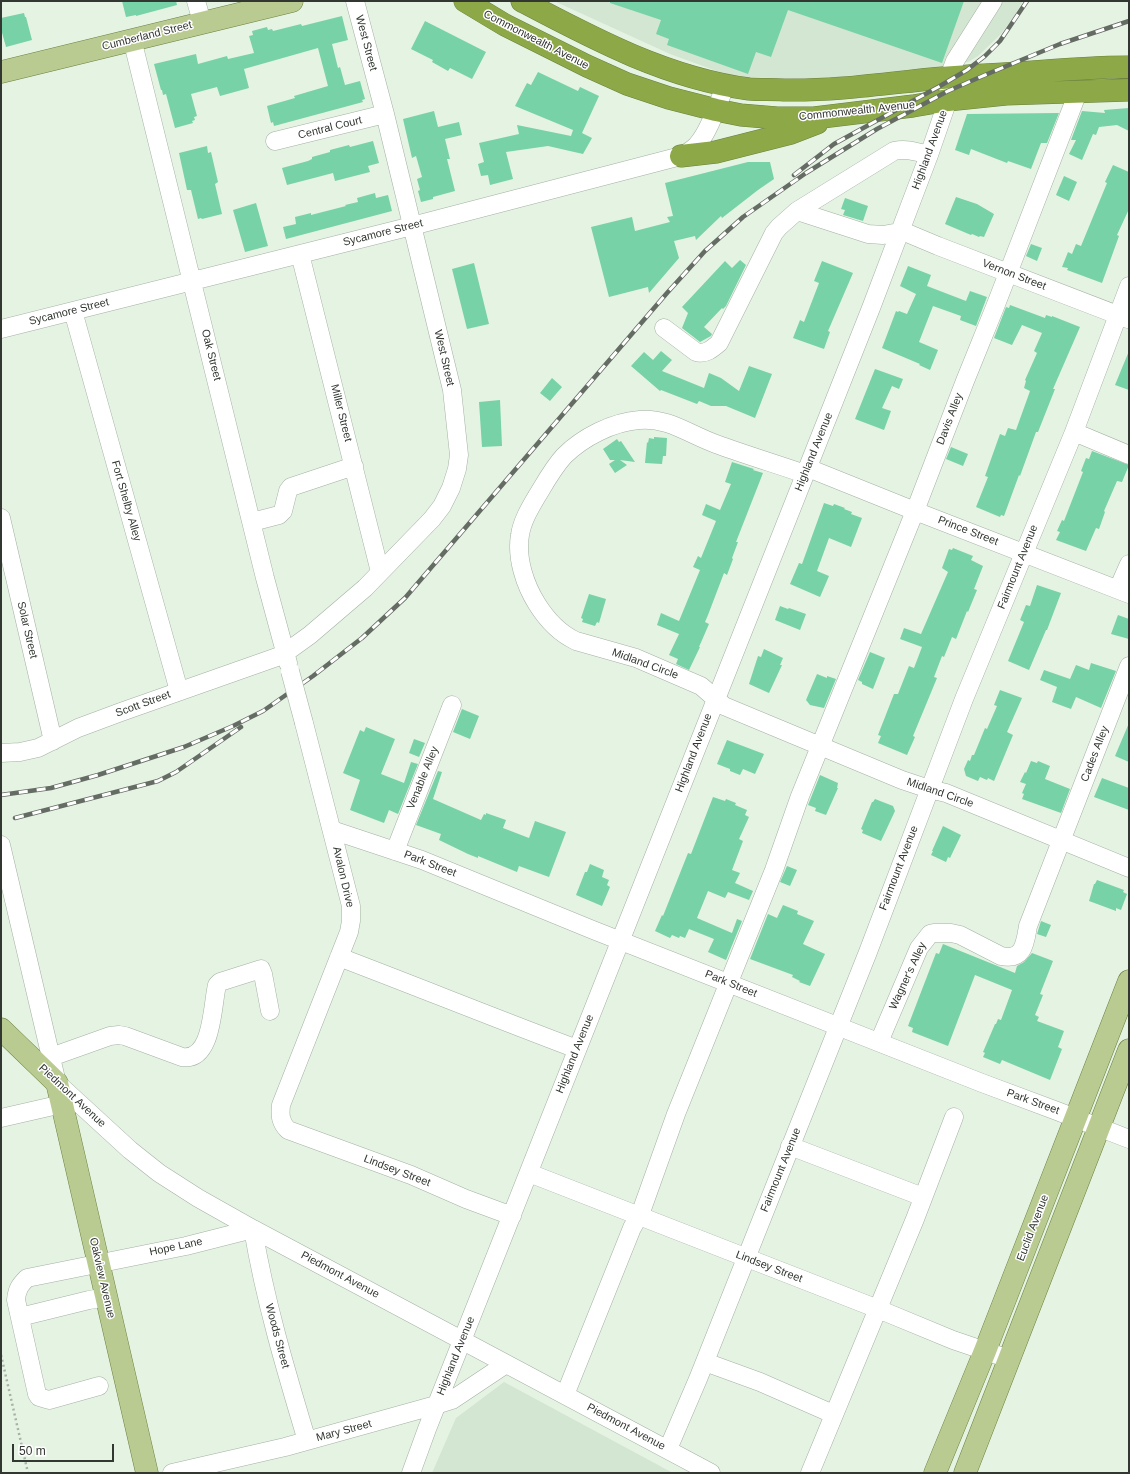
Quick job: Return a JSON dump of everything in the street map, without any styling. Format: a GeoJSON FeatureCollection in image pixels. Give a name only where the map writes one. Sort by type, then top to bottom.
{"type":"FeatureCollection","features":[{"type":"Feature","properties":{"kind":"highway","name":"Commonwealth Avenue"},"geometry":{"type":"LineString","coordinates":[[464,1],[505,25],[587,66],[627,84],[669,98],[716,110],[741,114],[777,118],[814,118],[913,106],[948,100],[1006,94],[1129,90]]}},
{"type":"Feature","properties":{"kind":"highway"},"geometry":{"type":"LineString","coordinates":[[522,1],[572,28],[674,72],[708,81],[751,89],[801,90],[852,88],[949,77],[1100,67],[1129,67]]}},
{"type":"Feature","properties":{"kind":"highway"},"geometry":{"type":"LineString","coordinates":[[681,156],[716,152],[791,133],[840,115]]}},
{"type":"Feature","properties":{"kind":"main road","name":"Cumberland Street"},"geometry":{"type":"LineString","coordinates":[[1,72],[292,1]]}},
{"type":"Feature","properties":{"kind":"main road","name":"Euclid Avenue"},"geometry":{"type":"LineString","coordinates":[[935,1473],[985,1351],[1129,981]]}},
{"type":"Feature","properties":{"kind":"main road","name":"Piedmont Avenue"},"geometry":{"type":"LineString","coordinates":[[1,1029],[57,1083]]}},
{"type":"Feature","properties":{"kind":"main road"},"geometry":{"type":"LineString","coordinates":[[965,1473],[1129,1050]]}},
{"type":"Feature","properties":{"kind":"main road","name":"Oakview Avenue"},"geometry":{"type":"LineString","coordinates":[[57,1083],[147,1473]]}},
{"type":"Feature","properties":{"kind":"street"},"geometry":{"type":"LineString","coordinates":[[196,1],[202,22]]}},
{"type":"Feature","properties":{"kind":"street","name":"West Street"},"geometry":{"type":"LineString","coordinates":[[285,653],[310,635],[365,588],[432,519],[442,506],[451,488],[457,470],[459,455],[452,390],[385,114],[355,1]]}},
{"type":"Feature","properties":{"kind":"street","name":"Highland Avenue"},"geometry":{"type":"LineString","coordinates":[[417,1471],[436,1405],[512,1216],[715,699],[807,471],[929,155],[948,100],[949,77],[955,61],[993,1]]}},
{"type":"Feature","properties":{"kind":"street","name":"Oak Street"},"geometry":{"type":"LineString","coordinates":[[132,39],[290,671]]}},
{"type":"Feature","properties":{"kind":"street","name":"Sycamore Street"},"geometry":{"type":"LineString","coordinates":[[1,329],[412,226],[681,156],[697,145],[716,110],[726,84]]}},
{"type":"Feature","properties":{"kind":"street","name":"Davis Alley"},"geometry":{"type":"LineString","coordinates":[[564,1395],[632,1228],[639,1216],[676,1114],[729,983],[1078,92]]}},
{"type":"Feature","properties":{"kind":"street","name":"Central Court"},"geometry":{"type":"LineString","coordinates":[[275,141],[385,114]]}},
{"type":"Feature","properties":{"kind":"street"},"geometry":{"type":"LineString","coordinates":[[664,328],[696,352],[700,353],[709,351],[719,343],[774,233],[779,227],[797,211],[894,151],[910,150],[929,155]]}},
{"type":"Feature","properties":{"kind":"street"},"geometry":{"type":"LineString","coordinates":[[797,211],[868,234],[883,235],[899,232]]}},
{"type":"Feature","properties":{"kind":"street","name":"Vernon Street"},"geometry":{"type":"LineString","coordinates":[[899,232],[907,233],[1123,317]]}},
{"type":"Feature","properties":{"kind":"street","name":"Miller Street"},"geometry":{"type":"LineString","coordinates":[[300,254],[380,572]]}},
{"type":"Feature","properties":{"kind":"street","name":"Fairmount Avenue"},"geometry":{"type":"LineString","coordinates":[[668,1450],[705,1362],[838,1026],[929,789],[1024,552],[1123,317],[1129,286]]}},
{"type":"Feature","properties":{"kind":"street","name":"Fort Shelby Alley"},"geometry":{"type":"LineString","coordinates":[[73,311],[179,691]]}},
{"type":"Feature","properties":{"kind":"street","name":"Midland Circle"},"geometry":{"type":"LineString","coordinates":[[807,471],[716,444],[668,423],[653,420],[639,420],[622,423],[602,430],[581,442],[564,456],[548,477],[524,520],[520,535],[519,550],[524,576],[530,593],[542,612],[556,629],[576,641],[636,658],[701,686],[724,706],[902,780],[946,793],[1129,868]]}},
{"type":"Feature","properties":{"kind":"street"},"geometry":{"type":"LineString","coordinates":[[1074,432],[1129,456]]}},
{"type":"Feature","properties":{"kind":"street"},"geometry":{"type":"LineString","coordinates":[[252,522],[279,515],[283,511],[288,491],[291,487],[354,466]]}},
{"type":"Feature","properties":{"kind":"street","name":"Prince Street"},"geometry":{"type":"LineString","coordinates":[[807,471],[1024,552],[1123,591]]}},
{"type":"Feature","properties":{"kind":"street","name":"Solar Street"},"geometry":{"type":"LineString","coordinates":[[1,518],[53,741]]}},
{"type":"Feature","properties":{"kind":"street"},"geometry":{"type":"LineString","coordinates":[[1123,591],[1129,564]]}},
{"type":"Feature","properties":{"kind":"street","name":"Scott Street"},"geometry":{"type":"LineString","coordinates":[[1,753],[20,752],[38,748],[78,728],[285,653]]}},
{"type":"Feature","properties":{"kind":"street","name":"Cades Alley"},"geometry":{"type":"LineString","coordinates":[[1062,841],[1129,666]]}},
{"type":"Feature","properties":{"kind":"street","name":"Avalon Drive"},"geometry":{"type":"LineString","coordinates":[[282,1125],[280,1116],[281,1105],[349,932],[351,921],[351,906],[290,671]]}},
{"type":"Feature","properties":{"kind":"street","name":"Venable Alley"},"geometry":{"type":"LineString","coordinates":[[394,851],[452,705]]}},
{"type":"Feature","properties":{"kind":"street","name":"Park Street"},"geometry":{"type":"LineString","coordinates":[[332,830],[422,860],[982,1083],[1129,1139]]}},
{"type":"Feature","properties":{"kind":"street","name":"Wagner's Alley"},"geometry":{"type":"LineString","coordinates":[[879,1042],[919,948],[930,934],[951,933],[960,935],[1001,956],[1008,958],[1016,956],[1022,951],[1028,926],[1062,841]]}},
{"type":"Feature","properties":{"kind":"street"},"geometry":{"type":"LineString","coordinates":[[1,846],[7,900],[57,1083]]}},
{"type":"Feature","properties":{"kind":"street"},"geometry":{"type":"LineString","coordinates":[[339,957],[577,1049]]}},
{"type":"Feature","properties":{"kind":"street"},"geometry":{"type":"LineString","coordinates":[[51,1057],[110,1036],[119,1035],[182,1057],[189,1058],[195,1056],[207,1038],[211,1027],[217,985],[220,982],[261,969],[264,974],[270,1011]]}},
{"type":"Feature","properties":{"kind":"street","name":"Piedmont Avenue"},"geometry":{"type":"LineString","coordinates":[[57,1083],[130,1150],[159,1173],[198,1198],[253,1229],[668,1450],[706,1472]]}},
{"type":"Feature","properties":{"kind":"street"},"geometry":{"type":"LineString","coordinates":[[1,1118],[62,1104]]}},
{"type":"Feature","properties":{"kind":"street"},"geometry":{"type":"LineString","coordinates":[[810,1473],[833,1414],[878,1309],[954,1117]]}},
{"type":"Feature","properties":{"kind":"street","name":"Lindsey Street"},"geometry":{"type":"LineString","coordinates":[[282,1125],[288,1130],[411,1175],[466,1199],[512,1216]]}},
{"type":"Feature","properties":{"kind":"street"},"geometry":{"type":"LineString","coordinates":[[790,1146],[923,1197]]}},
{"type":"Feature","properties":{"kind":"street","name":"Lindsey Street"},"geometry":{"type":"LineString","coordinates":[[528,1173],[878,1309],[953,1340],[1009,1359]]}},
{"type":"Feature","properties":{"kind":"street","name":"Hope Lane"},"geometry":{"type":"LineString","coordinates":[[99,1386],[49,1400],[39,1397],[37,1394],[16,1300],[20,1285],[27,1278],[186,1246],[253,1229]]}},
{"type":"Feature","properties":{"kind":"street","name":"Woods Street"},"geometry":{"type":"LineString","coordinates":[[253,1229],[258,1261],[277,1337],[307,1441]]}},
{"type":"Feature","properties":{"kind":"street"},"geometry":{"type":"LineString","coordinates":[[20,1317],[107,1297]]}},
{"type":"Feature","properties":{"kind":"street"},"geometry":{"type":"LineString","coordinates":[[705,1362],[760,1382],[833,1414]]}},
{"type":"Feature","properties":{"kind":"street","name":"Mary Street"},"geometry":{"type":"LineString","coordinates":[[172,1473],[307,1441],[452,1400],[506,1364]]}},
{"type":"Feature","properties":{"kind":"path"},"geometry":{"type":"LineString","coordinates":[[1,1355],[28,1473]]}},
{"type":"Feature","properties":{"kind":"shaded area"},"geometry":{"type":"Polygon","coordinates":[[[554,1],[1023,1],[1001,34],[978,56],[968,62],[922,69],[815,79],[733,77],[670,54],[554,1]]]}},
{"type":"Feature","properties":{"kind":"shaded area"},"geometry":{"type":"Polygon","coordinates":[[[504,1382],[673,1473],[432,1473],[456,1418],[504,1382]]]}},
{"type":"Feature","properties":{"kind":"building"},"geometry":{"type":"Polygon","coordinates":[[[122,1],[176,1],[177,5],[136,16],[126,17],[122,1]]]}},
{"type":"Feature","properties":{"kind":"building"},"geometry":{"type":"Polygon","coordinates":[[[610,1],[964,1],[942,63],[788,10],[771,57],[756,52],[748,74],[667,45],[669,39],[656,34],[661,20],[610,3],[610,1]]]}},
{"type":"Feature","properties":{"kind":"building"},"geometry":{"type":"Polygon","coordinates":[[[24,13],[32,40],[6,47],[1,29],[1,18],[24,13]]]}},
{"type":"Feature","properties":{"kind":"building"},"geometry":{"type":"Polygon","coordinates":[[[342,16],[348,40],[332,44],[338,68],[340,67],[345,85],[360,81],[365,99],[362,100],[363,102],[274,126],[273,122],[271,123],[267,106],[328,86],[318,48],[244,69],[249,88],[220,96],[217,87],[191,94],[197,116],[194,117],[195,120],[192,121],[193,123],[175,128],[166,94],[163,95],[161,90],[154,64],[196,54],[198,64],[227,56],[228,59],[254,53],[249,36],[253,35],[252,31],[267,27],[268,30],[272,29],[273,31],[301,24],[302,26],[342,16]]]}},
{"type":"Feature","properties":{"kind":"building"},"geometry":{"type":"Polygon","coordinates":[[[425,21],[486,52],[472,79],[450,68],[448,71],[432,62],[433,60],[411,49],[425,21]]]}},
{"type":"Feature","properties":{"kind":"building"},"geometry":{"type":"Polygon","coordinates":[[[538,72],[578,91],[580,87],[599,96],[582,133],[592,138],[583,154],[548,146],[506,152],[513,179],[490,185],[488,175],[481,176],[478,164],[484,162],[479,143],[519,134],[517,125],[571,136],[573,130],[515,106],[527,83],[531,85],[538,72]]]}},
{"type":"Feature","properties":{"kind":"building"},"geometry":{"type":"Polygon","coordinates":[[[1129,108],[1129,131],[1117,125],[1099,127],[1096,135],[1093,134],[1082,160],[1069,154],[1076,140],[1071,140],[1082,111],[1105,113],[1104,110],[1129,108]]]}},
{"type":"Feature","properties":{"kind":"building"},"geometry":{"type":"Polygon","coordinates":[[[434,111],[438,127],[459,122],[462,135],[445,139],[450,159],[447,159],[455,191],[421,202],[417,179],[422,177],[416,156],[412,158],[403,119],[434,111]]]}},
{"type":"Feature","properties":{"kind":"building"},"geometry":{"type":"Polygon","coordinates":[[[1059,113],[1047,143],[1041,143],[1031,169],[1008,161],[1007,163],[971,149],[969,155],[955,150],[967,114],[1059,113]]]}},
{"type":"Feature","properties":{"kind":"building"},"geometry":{"type":"Polygon","coordinates":[[[373,141],[379,163],[368,166],[370,172],[335,181],[333,173],[287,185],[282,168],[308,161],[312,159],[312,157],[330,152],[330,150],[373,141]]]}},
{"type":"Feature","properties":{"kind":"building"},"geometry":{"type":"Polygon","coordinates":[[[207,146],[208,153],[211,152],[218,182],[215,184],[222,214],[198,219],[191,190],[187,190],[179,153],[207,146]]]}},
{"type":"Feature","properties":{"kind":"building"},"geometry":{"type":"Polygon","coordinates":[[[748,162],[770,162],[774,179],[722,218],[721,216],[696,240],[695,236],[674,241],[679,258],[649,293],[648,287],[609,297],[591,227],[632,217],[635,231],[670,222],[667,217],[673,216],[665,183],[748,162]]]}},
{"type":"Feature","properties":{"kind":"building"},"geometry":{"type":"Polygon","coordinates":[[[1113,165],[1129,172],[1129,209],[1117,235],[1119,236],[1102,283],[1067,270],[1068,268],[1062,267],[1068,252],[1072,254],[1076,244],[1081,246],[1113,165]]]}},
{"type":"Feature","properties":{"kind":"building"},"geometry":{"type":"Polygon","coordinates":[[[1064,176],[1077,182],[1069,201],[1056,195],[1064,176]]]}},
{"type":"Feature","properties":{"kind":"building"},"geometry":{"type":"Polygon","coordinates":[[[375,193],[376,198],[388,195],[392,211],[286,239],[283,227],[296,224],[295,217],[311,213],[311,215],[346,206],[345,205],[358,202],[357,198],[375,193]]]}},
{"type":"Feature","properties":{"kind":"building"},"geometry":{"type":"Polygon","coordinates":[[[956,197],[977,204],[994,214],[984,237],[971,235],[945,224],[956,197]]]}},
{"type":"Feature","properties":{"kind":"building"},"geometry":{"type":"Polygon","coordinates":[[[845,198],[868,206],[863,221],[843,215],[845,210],[841,209],[845,198]]]}},
{"type":"Feature","properties":{"kind":"building"},"geometry":{"type":"Polygon","coordinates":[[[256,203],[268,246],[245,252],[233,210],[256,203]]]}},
{"type":"Feature","properties":{"kind":"building"},"geometry":{"type":"Polygon","coordinates":[[[1031,244],[1042,248],[1037,261],[1026,256],[1031,244]]]}},
{"type":"Feature","properties":{"kind":"building"},"geometry":{"type":"Polygon","coordinates":[[[740,260],[746,265],[726,306],[723,309],[722,308],[704,327],[712,334],[700,342],[682,328],[688,313],[682,307],[725,261],[732,268],[740,260]]]}},
{"type":"Feature","properties":{"kind":"building"},"geometry":{"type":"Polygon","coordinates":[[[822,261],[853,273],[828,331],[830,332],[824,349],[793,338],[800,320],[804,322],[819,283],[814,281],[822,261]]]}},
{"type":"Feature","properties":{"kind":"building"},"geometry":{"type":"Polygon","coordinates":[[[474,263],[489,324],[467,329],[452,269],[474,263]]]}},
{"type":"Feature","properties":{"kind":"building"},"geometry":{"type":"Polygon","coordinates":[[[908,266],[931,275],[927,286],[966,301],[970,291],[987,297],[976,326],[960,320],[961,316],[933,306],[919,342],[938,350],[930,370],[919,365],[920,364],[882,348],[896,311],[907,314],[916,294],[900,286],[908,266]]]}},
{"type":"Feature","properties":{"kind":"building"},"geometry":{"type":"Polygon","coordinates":[[[1010,305],[1045,318],[1046,315],[1052,316],[1080,327],[1053,389],[1055,389],[1038,432],[1036,432],[1004,516],[1001,515],[1000,517],[976,507],[988,477],[985,476],[1000,434],[1005,436],[1008,428],[1016,430],[1030,391],[1024,388],[1025,380],[1037,353],[1034,351],[1042,333],[1022,325],[1012,345],[994,338],[1006,307],[1009,308],[1010,305]]]}},
{"type":"Feature","properties":{"kind":"building"},"geometry":{"type":"Polygon","coordinates":[[[661,351],[672,360],[662,371],[704,388],[709,373],[721,378],[739,391],[749,366],[772,374],[755,418],[726,406],[711,406],[699,401],[697,404],[661,390],[660,391],[631,366],[644,352],[653,360],[661,351]]]}},
{"type":"Feature","properties":{"kind":"building"},"geometry":{"type":"Polygon","coordinates":[[[1129,351],[1129,390],[1115,385],[1129,351]]]}},
{"type":"Feature","properties":{"kind":"building"},"geometry":{"type":"Polygon","coordinates":[[[875,369],[903,379],[899,389],[892,386],[882,408],[891,411],[884,430],[855,419],[875,369]]]}},
{"type":"Feature","properties":{"kind":"building"},"geometry":{"type":"Polygon","coordinates":[[[552,378],[562,387],[550,401],[540,393],[552,378]]]}},
{"type":"Feature","properties":{"kind":"building"},"geometry":{"type":"Polygon","coordinates":[[[500,400],[502,446],[482,447],[479,402],[500,400]]]}},
{"type":"Feature","properties":{"kind":"building"},"geometry":{"type":"Polygon","coordinates":[[[654,437],[667,438],[666,456],[663,456],[662,464],[645,463],[647,442],[648,443],[649,438],[654,439],[654,437]]]}},
{"type":"Feature","properties":{"kind":"building"},"geometry":{"type":"Polygon","coordinates":[[[617,439],[619,442],[621,441],[635,462],[620,460],[627,465],[615,473],[609,464],[615,460],[610,460],[603,449],[617,439]]]}},
{"type":"Feature","properties":{"kind":"building"},"geometry":{"type":"Polygon","coordinates":[[[951,447],[968,454],[963,466],[946,459],[951,447]]]}},
{"type":"Feature","properties":{"kind":"building"},"geometry":{"type":"Polygon","coordinates":[[[1092,451],[1129,465],[1122,482],[1117,481],[1104,511],[1105,512],[1099,529],[1096,528],[1086,551],[1056,540],[1060,532],[1057,531],[1062,520],[1064,521],[1083,472],[1081,471],[1086,458],[1089,459],[1092,451]]]}},
{"type":"Feature","properties":{"kind":"building"},"geometry":{"type":"Polygon","coordinates":[[[732,462],[763,473],[736,542],[738,542],[727,575],[724,573],[705,622],[709,624],[689,670],[676,664],[678,659],[669,655],[679,634],[657,625],[661,613],[679,621],[700,570],[693,567],[698,556],[701,558],[716,521],[702,515],[706,504],[720,510],[731,484],[725,482],[732,462]]]}},
{"type":"Feature","properties":{"kind":"building"},"geometry":{"type":"Polygon","coordinates":[[[824,503],[833,506],[834,504],[845,508],[844,509],[852,512],[851,514],[862,518],[851,547],[829,538],[817,571],[829,576],[820,597],[790,584],[799,563],[802,564],[824,503]]]}},
{"type":"Feature","properties":{"kind":"building"},"geometry":{"type":"Polygon","coordinates":[[[953,548],[973,556],[971,560],[983,566],[974,589],[977,590],[956,639],[952,637],[944,657],[942,656],[934,677],[937,678],[913,736],[915,737],[907,755],[878,743],[881,736],[878,735],[894,694],[898,694],[909,666],[914,668],[922,647],[900,639],[904,628],[921,634],[948,572],[942,568],[949,549],[952,550],[953,548]]]}},
{"type":"Feature","properties":{"kind":"building"},"geometry":{"type":"Polygon","coordinates":[[[1037,585],[1061,593],[1047,630],[1029,670],[1008,661],[1024,622],[1020,620],[1026,605],[1030,606],[1037,585]]]}},
{"type":"Feature","properties":{"kind":"building"},"geometry":{"type":"Polygon","coordinates":[[[589,594],[606,599],[599,623],[597,622],[595,626],[582,622],[583,619],[581,618],[589,594]]]}},
{"type":"Feature","properties":{"kind":"building"},"geometry":{"type":"Polygon","coordinates":[[[780,606],[806,614],[800,630],[775,620],[780,606]]]}},
{"type":"Feature","properties":{"kind":"building"},"geometry":{"type":"Polygon","coordinates":[[[1118,615],[1129,619],[1129,639],[1111,634],[1118,615]]]}},
{"type":"Feature","properties":{"kind":"building"},"geometry":{"type":"Polygon","coordinates":[[[764,649],[783,658],[780,665],[782,665],[769,693],[749,684],[758,656],[761,657],[764,649]]]}},
{"type":"Feature","properties":{"kind":"building"},"geometry":{"type":"Polygon","coordinates":[[[870,652],[885,658],[873,689],[862,684],[862,682],[858,680],[870,652]]]}},
{"type":"Feature","properties":{"kind":"building"},"geometry":{"type":"Polygon","coordinates":[[[1091,663],[1116,671],[1101,708],[1076,697],[1071,709],[1052,702],[1057,687],[1040,680],[1044,670],[1070,679],[1076,665],[1089,670],[1091,663]]]}},
{"type":"Feature","properties":{"kind":"building"},"geometry":{"type":"Polygon","coordinates":[[[817,674],[827,678],[827,676],[836,679],[824,708],[810,705],[806,700],[817,674]]]}},
{"type":"Feature","properties":{"kind":"building"},"geometry":{"type":"Polygon","coordinates":[[[1000,690],[1022,698],[1007,732],[1013,735],[994,781],[988,778],[987,780],[980,777],[978,781],[966,776],[964,769],[968,760],[970,761],[972,755],[974,755],[985,728],[987,729],[997,706],[994,705],[1000,690]]]}},
{"type":"Feature","properties":{"kind":"building"},"geometry":{"type":"Polygon","coordinates":[[[462,709],[479,716],[470,739],[453,732],[462,709]]]}},
{"type":"Feature","properties":{"kind":"building"},"geometry":{"type":"Polygon","coordinates":[[[1129,723],[1129,762],[1115,756],[1129,723]]]}},
{"type":"Feature","properties":{"kind":"building"},"geometry":{"type":"Polygon","coordinates":[[[366,727],[395,739],[381,774],[404,783],[411,762],[418,764],[398,814],[389,810],[384,823],[350,810],[360,780],[343,773],[360,730],[364,732],[366,727]]]}},
{"type":"Feature","properties":{"kind":"building"},"geometry":{"type":"Polygon","coordinates":[[[414,739],[425,743],[419,757],[409,753],[414,739]]]}},
{"type":"Feature","properties":{"kind":"building"},"geometry":{"type":"Polygon","coordinates":[[[727,740],[764,754],[755,774],[743,769],[740,775],[717,764],[727,740]]]}},
{"type":"Feature","properties":{"kind":"building"},"geometry":{"type":"Polygon","coordinates":[[[1031,761],[1037,763],[1038,761],[1050,766],[1045,779],[1070,789],[1061,813],[1022,799],[1024,794],[1022,793],[1026,784],[1020,782],[1031,761]]]}},
{"type":"Feature","properties":{"kind":"building"},"geometry":{"type":"Polygon","coordinates":[[[438,771],[442,772],[433,799],[481,820],[486,813],[506,820],[503,828],[529,838],[535,821],[566,832],[549,877],[519,866],[517,872],[478,856],[478,858],[439,840],[441,834],[416,825],[438,771]]]}},
{"type":"Feature","properties":{"kind":"building"},"geometry":{"type":"Polygon","coordinates":[[[820,775],[838,783],[838,788],[826,815],[815,811],[816,808],[808,805],[820,775]]]}},
{"type":"Feature","properties":{"kind":"building"},"geometry":{"type":"Polygon","coordinates":[[[1102,778],[1129,788],[1129,810],[1094,797],[1102,778]]]}},
{"type":"Feature","properties":{"kind":"building"},"geometry":{"type":"Polygon","coordinates":[[[713,797],[725,801],[726,799],[736,803],[735,805],[747,810],[745,815],[749,817],[739,839],[743,841],[732,870],[740,873],[735,883],[753,891],[749,900],[728,892],[725,898],[708,891],[697,918],[732,933],[737,919],[742,921],[726,960],[708,952],[714,939],[689,929],[685,938],[680,936],[679,938],[672,935],[670,938],[655,931],[662,915],[663,916],[688,853],[691,854],[713,797]]]}},
{"type":"Feature","properties":{"kind":"building"},"geometry":{"type":"Polygon","coordinates":[[[875,799],[893,806],[895,811],[881,841],[862,833],[863,830],[861,829],[872,802],[875,799]]]}},
{"type":"Feature","properties":{"kind":"building"},"geometry":{"type":"Polygon","coordinates":[[[943,826],[961,835],[950,858],[948,857],[946,862],[931,855],[943,826]]]}},
{"type":"Feature","properties":{"kind":"building"},"geometry":{"type":"Polygon","coordinates":[[[590,864],[604,870],[602,877],[609,880],[607,885],[610,887],[602,906],[576,895],[585,872],[587,872],[590,864]]]}},
{"type":"Feature","properties":{"kind":"building"},"geometry":{"type":"Polygon","coordinates":[[[787,866],[797,870],[790,886],[780,882],[787,866]]]}},
{"type":"Feature","properties":{"kind":"building"},"geometry":{"type":"Polygon","coordinates":[[[1097,880],[1124,890],[1123,892],[1127,894],[1121,910],[1116,908],[1116,911],[1089,901],[1094,884],[1097,880]]]}},
{"type":"Feature","properties":{"kind":"building"},"geometry":{"type":"Polygon","coordinates":[[[783,905],[798,911],[797,914],[814,921],[803,944],[825,954],[810,986],[799,982],[800,981],[792,977],[793,975],[750,959],[768,914],[777,918],[783,905]]]}},
{"type":"Feature","properties":{"kind":"building"},"geometry":{"type":"Polygon","coordinates":[[[1041,921],[1051,925],[1046,937],[1037,934],[1041,921]]]}},
{"type":"Feature","properties":{"kind":"building"},"geometry":{"type":"Polygon","coordinates":[[[943,944],[1015,973],[1017,966],[1024,962],[1032,953],[1053,961],[1040,994],[1043,995],[1035,1015],[1039,1017],[1037,1021],[1064,1031],[1058,1047],[1062,1049],[1050,1080],[1002,1060],[1000,1064],[983,1057],[985,1053],[983,1052],[995,1024],[998,1019],[1001,1020],[1012,990],[975,975],[948,1046],[912,1032],[913,1028],[908,1026],[936,953],[939,954],[943,944]]]}},
{"type":"Feature","properties":{"kind":"railway"},"geometry":{"type":"LineString","coordinates":[[794,175],[834,144],[967,70],[985,56],[1000,41],[1027,1]]}},
{"type":"Feature","properties":{"kind":"railway"},"geometry":{"type":"LineString","coordinates":[[1,795],[51,788],[98,775],[184,747],[233,726],[263,711],[313,676],[362,638],[405,598],[667,293],[705,251],[743,217],[806,173],[877,129],[948,91],[1060,44],[1129,21]]}},
{"type":"Feature","properties":{"kind":"railway"},"geometry":{"type":"LineString","coordinates":[[15,818],[158,781],[176,772],[241,727]]}}]}
